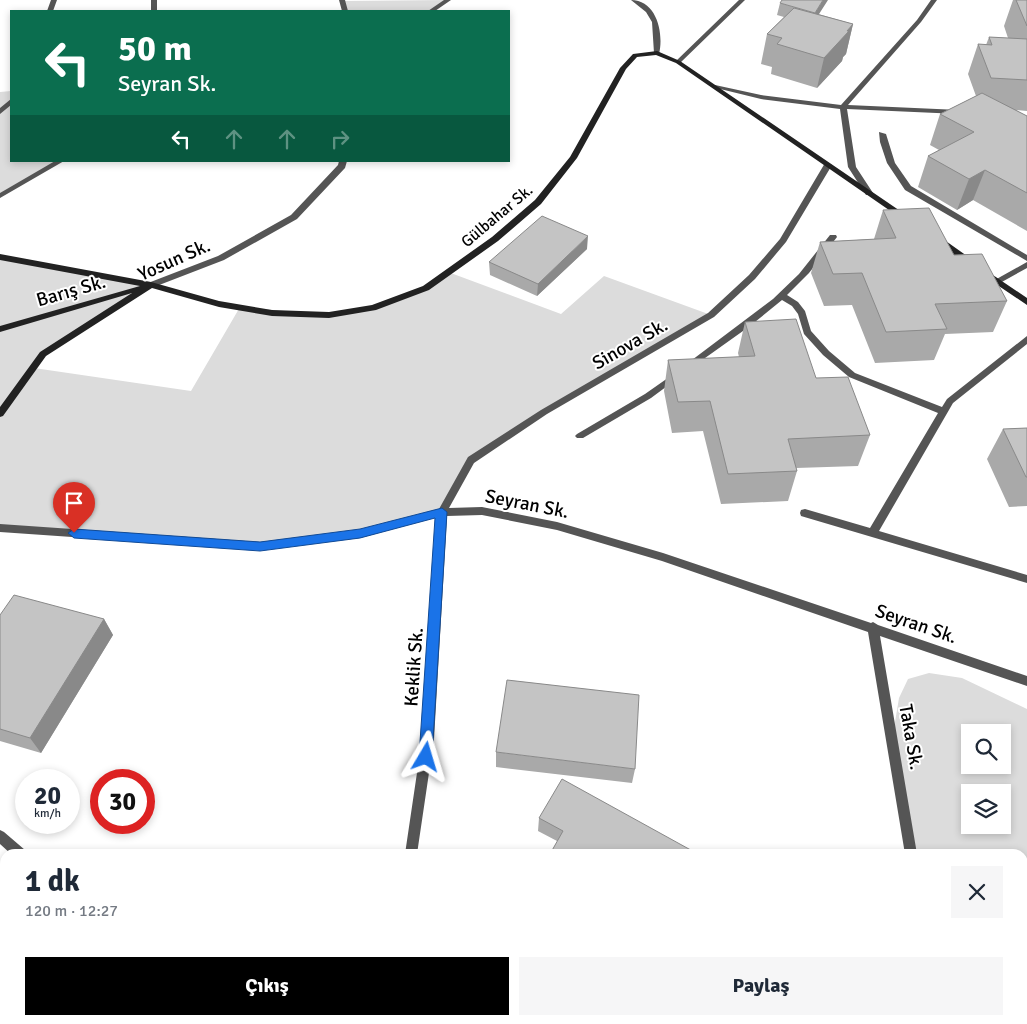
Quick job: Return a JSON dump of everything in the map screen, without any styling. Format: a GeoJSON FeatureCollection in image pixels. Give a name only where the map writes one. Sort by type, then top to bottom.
{"type":"FeatureCollection","features":[{"type":"Feature","properties":{"kind":"street"},"geometry":{"type":"LineString","coordinates":[[433,10],[448,0]]}},
{"type":"Feature","properties":{"kind":"street"},"geometry":{"type":"LineString","coordinates":[[634,0],[648,8],[657,26],[657,53],[678,62],[909,220]]}},
{"type":"Feature","properties":{"kind":"street"},"geometry":{"type":"LineString","coordinates":[[678,62],[742,0]]}},
{"type":"Feature","properties":{"kind":"street"},"geometry":{"type":"LineString","coordinates":[[843,106],[919,21],[934,0]]}},
{"type":"Feature","properties":{"kind":"street","name":"Gülbahar Sk."},"geometry":{"type":"LineString","coordinates":[[0,257],[152,285],[219,304],[272,313],[329,315],[373,308],[426,288],[495,239],[538,202],[573,158],[623,68],[635,55],[657,53]]}},
{"type":"Feature","properties":{"kind":"street"},"geometry":{"type":"LineString","coordinates":[[715,87],[761,97],[843,106],[966,112]]}},
{"type":"Feature","properties":{"kind":"street"},"geometry":{"type":"LineString","coordinates":[[0,112],[10,102]]}},
{"type":"Feature","properties":{"kind":"street"},"geometry":{"type":"LineString","coordinates":[[843,106],[852,167],[869,193]]}},
{"type":"Feature","properties":{"kind":"street"},"geometry":{"type":"LineString","coordinates":[[882,134],[886,154],[893,171],[908,188],[1027,258]]}},
{"type":"Feature","properties":{"kind":"street"},"geometry":{"type":"LineString","coordinates":[[0,196],[59,162]]}},
{"type":"Feature","properties":{"kind":"street","name":"Yosun Sk."},"geometry":{"type":"LineString","coordinates":[[0,414],[44,354],[152,285],[222,258],[294,217],[342,166],[343,162]]}},
{"type":"Feature","properties":{"kind":"street","name":"Sinova Sk."},"geometry":{"type":"LineString","coordinates":[[442,512],[471,460],[544,412],[711,315],[752,277],[783,240],[828,165]]}},
{"type":"Feature","properties":{"kind":"street"},"geometry":{"type":"LineString","coordinates":[[580,436],[648,396],[728,340],[802,276],[833,237]]}},
{"type":"Feature","properties":{"kind":"street"},"geometry":{"type":"LineString","coordinates":[[933,237],[1027,302]]}},
{"type":"Feature","properties":{"kind":"street"},"geometry":{"type":"LineString","coordinates":[[997,281],[1027,264]]}},
{"type":"Feature","properties":{"kind":"street","name":"Barış Sk."},"geometry":{"type":"LineString","coordinates":[[0,329],[152,285]]}},
{"type":"Feature","properties":{"kind":"street"},"geometry":{"type":"LineString","coordinates":[[781,295],[795,304],[802,313],[807,332],[826,354],[852,375],[944,412]]}},
{"type":"Feature","properties":{"kind":"street"},"geometry":{"type":"LineString","coordinates":[[873,532],[950,402],[1025,345]]}},
{"type":"Feature","properties":{"kind":"street","name":"Seyran Sk."},"geometry":{"type":"LineString","coordinates":[[0,528],[260,546],[360,534],[442,512],[482,511],[557,526],[663,557],[1027,681]]}},
{"type":"Feature","properties":{"kind":"street","name":"Keklik Sk."},"geometry":{"type":"LineString","coordinates":[[412,849],[428,739],[442,512]]}},
{"type":"Feature","properties":{"kind":"street"},"geometry":{"type":"LineString","coordinates":[[805,513],[1027,579]]}},
{"type":"Feature","properties":{"kind":"street","name":"Taka Sk."},"geometry":{"type":"LineString","coordinates":[[873,627],[910,849]]}},
{"type":"Feature","properties":{"kind":"street"},"geometry":{"type":"LineString","coordinates":[[0,836],[15,849]]}},
{"type":"Feature","properties":{"kind":"shaded area"},"geometry":{"type":"Polygon","coordinates":[[[448,0],[433,10],[345,10],[343,1],[448,0]]]}},
{"type":"Feature","properties":{"kind":"shaded area"},"geometry":{"type":"Polygon","coordinates":[[[10,91],[10,162],[59,162],[0,196],[0,92],[10,91]]]}},
{"type":"Feature","properties":{"kind":"shaded area"},"geometry":{"type":"Polygon","coordinates":[[[0,257],[151,285],[44,354],[34,368],[191,391],[240,307],[329,315],[373,308],[426,288],[448,272],[561,314],[604,276],[711,315],[544,412],[471,460],[442,512],[360,534],[260,546],[0,528],[0,257]]]}},
{"type":"Feature","properties":{"kind":"shaded area"},"geometry":{"type":"Polygon","coordinates":[[[929,673],[962,678],[1027,709],[1027,849],[910,849],[892,740],[899,698],[908,679],[929,673]]]}},
{"type":"Feature","properties":{"kind":"building"},"geometry":{"type":"Polygon","coordinates":[[[782,0],[823,0],[815,13],[780,3],[782,0]]]}},
{"type":"Feature","properties":{"kind":"building"},"geometry":{"type":"Polygon","coordinates":[[[1016,0],[1027,0],[1027,26],[1016,0]]]}},
{"type":"Feature","properties":{"kind":"building"},"geometry":{"type":"Polygon","coordinates":[[[794,8],[853,24],[824,58],[777,44],[782,38],[767,34],[794,8]]]}},
{"type":"Feature","properties":{"kind":"building"},"geometry":{"type":"Polygon","coordinates":[[[989,37],[1027,39],[1027,80],[991,78],[978,44],[992,45],[989,37]]]}},
{"type":"Feature","properties":{"kind":"building"},"geometry":{"type":"Polygon","coordinates":[[[982,93],[1027,116],[1027,193],[985,170],[969,179],[928,156],[974,132],[940,114],[982,93]]]}},
{"type":"Feature","properties":{"kind":"building"},"geometry":{"type":"Polygon","coordinates":[[[929,208],[954,255],[982,254],[1007,301],[935,304],[947,329],[886,332],[862,273],[833,274],[820,242],[896,238],[883,210],[929,208]]]}},
{"type":"Feature","properties":{"kind":"building"},"geometry":{"type":"Polygon","coordinates":[[[542,216],[588,236],[538,284],[489,262],[542,216]]]}},
{"type":"Feature","properties":{"kind":"building"},"geometry":{"type":"Polygon","coordinates":[[[796,319],[816,378],[848,377],[870,435],[788,439],[797,471],[728,474],[710,401],[678,402],[668,360],[755,356],[745,322],[796,319]]]}},
{"type":"Feature","properties":{"kind":"building"},"geometry":{"type":"Polygon","coordinates":[[[1027,428],[1027,477],[1026,477],[1003,429],[1027,428]]]}},
{"type":"Feature","properties":{"kind":"building"},"geometry":{"type":"Polygon","coordinates":[[[14,595],[104,619],[30,738],[0,729],[0,615],[14,595]]]}},
{"type":"Feature","properties":{"kind":"building"},"geometry":{"type":"Polygon","coordinates":[[[507,680],[639,695],[635,769],[496,752],[507,680]]]}},
{"type":"Feature","properties":{"kind":"building"},"geometry":{"type":"Polygon","coordinates":[[[562,779],[689,849],[553,849],[563,831],[539,818],[562,779]]]}},
{"type":"Feature","properties":{"kind":"route"},"geometry":{"type":"LineString","coordinates":[[74,533],[260,546],[360,534],[442,512],[426,757]]}}]}
